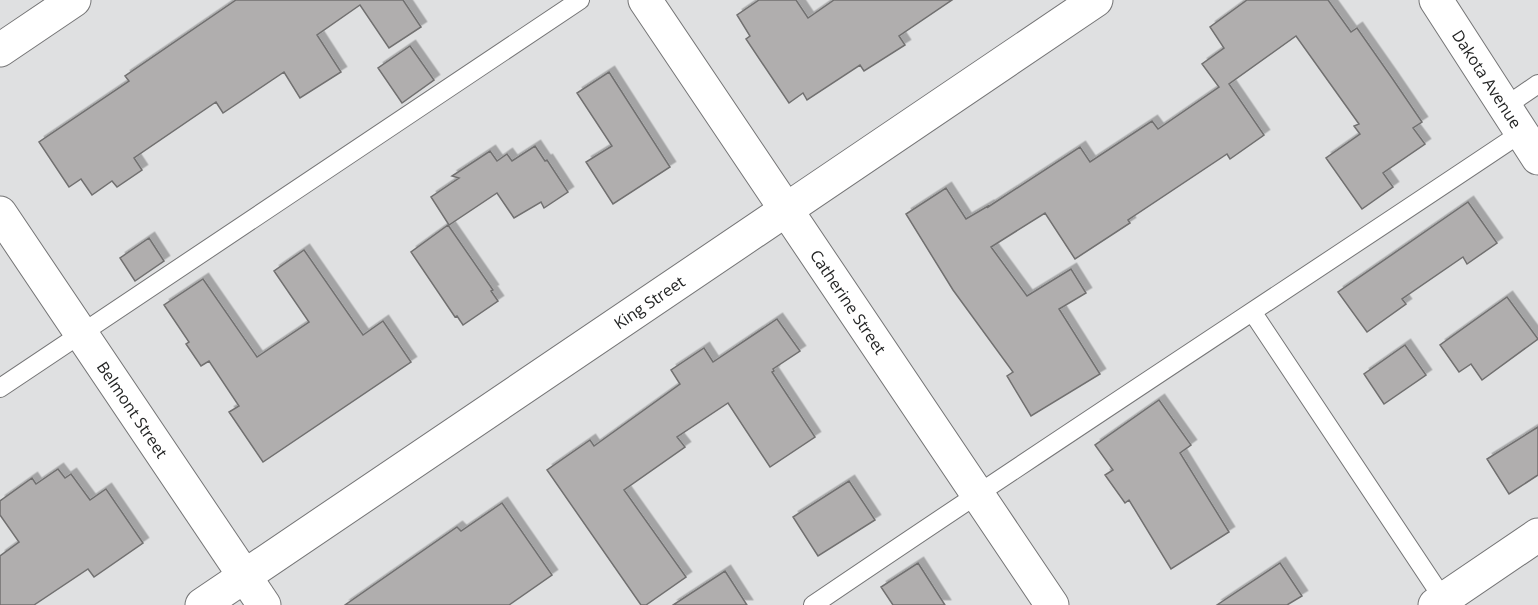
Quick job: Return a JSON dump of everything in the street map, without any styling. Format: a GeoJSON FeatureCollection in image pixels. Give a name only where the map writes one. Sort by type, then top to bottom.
{"type":"FeatureCollection","features":[{"type":"Feature","properties":{"kind":"street"},"geometry":{"type":"LineString","coordinates":[[0,50],[74,0]]}},
{"type":"Feature","properties":{"kind":"street","name":"Catherine Street"},"geometry":{"type":"LineString","coordinates":[[645,0],[1052,605]]}},
{"type":"Feature","properties":{"kind":"street","name":"King Street"},"geometry":{"type":"LineString","coordinates":[[202,605],[1096,0]]}},
{"type":"Feature","properties":{"kind":"street","name":"Dakota Avenue"},"geometry":{"type":"LineString","coordinates":[[1436,0],[1522,132]]}},
{"type":"Feature","properties":{"kind":"street","name":"Belmont Street"},"geometry":{"type":"LineString","coordinates":[[0,213],[264,605]]}},
{"type":"Feature","properties":{"kind":"street"},"geometry":{"type":"LineString","coordinates":[[1440,602],[1538,535]]}},
{"type":"Feature","properties":{"kind":"lane"},"geometry":{"type":"LineString","coordinates":[[0,388],[580,0]]}},
{"type":"Feature","properties":{"kind":"lane"},"geometry":{"type":"LineString","coordinates":[[813,605],[1522,132],[1538,84]]}},
{"type":"Feature","properties":{"kind":"lane"},"geometry":{"type":"LineString","coordinates":[[1253,313],[1440,602]]}},
{"type":"Feature","properties":{"kind":"building"},"geometry":{"type":"Polygon","coordinates":[[[236,0],[403,0],[421,27],[389,48],[360,5],[317,35],[341,72],[300,98],[284,72],[223,113],[216,102],[134,158],[142,170],[117,187],[112,181],[92,195],[81,179],[69,187],[39,142],[129,81],[125,76],[236,0]]]}},
{"type":"Feature","properties":{"kind":"building"},"geometry":{"type":"Polygon","coordinates":[[[759,0],[796,0],[808,18],[834,0],[952,0],[899,36],[905,45],[864,71],[860,65],[807,100],[803,93],[789,103],[746,39],[750,36],[737,15],[759,0]]]}},
{"type":"Feature","properties":{"kind":"building"},"geometry":{"type":"Polygon","coordinates":[[[1247,0],[1328,0],[1351,32],[1357,28],[1422,122],[1413,128],[1425,144],[1383,173],[1393,187],[1362,209],[1326,158],[1360,134],[1354,126],[1359,124],[1296,36],[1229,84],[1264,135],[1230,159],[1227,154],[1128,220],[1130,223],[1075,259],[1045,213],[991,247],[1027,296],[1071,269],[1086,293],[1059,309],[1100,374],[1031,416],[1007,376],[1013,372],[953,290],[906,214],[946,188],[966,219],[1080,147],[1090,162],[1152,121],[1158,129],[1219,87],[1202,64],[1224,48],[1210,27],[1247,0]]]}},
{"type":"Feature","properties":{"kind":"building"},"geometry":{"type":"Polygon","coordinates":[[[410,46],[434,80],[402,103],[378,68],[410,46]]]}},
{"type":"Feature","properties":{"kind":"building"},"geometry":{"type":"Polygon","coordinates":[[[609,72],[670,167],[613,204],[586,162],[612,146],[577,93],[609,72]]]}},
{"type":"Feature","properties":{"kind":"building"},"geometry":{"type":"Polygon","coordinates":[[[535,146],[568,192],[544,208],[541,202],[514,218],[497,193],[449,225],[431,197],[459,178],[452,176],[490,151],[497,161],[507,154],[512,161],[535,146]]]}},
{"type":"Feature","properties":{"kind":"building"},"geometry":{"type":"Polygon","coordinates":[[[1468,202],[1497,243],[1467,264],[1463,257],[1402,299],[1406,304],[1367,332],[1338,292],[1468,202]]]}},
{"type":"Feature","properties":{"kind":"building"},"geometry":{"type":"Polygon","coordinates":[[[448,225],[493,290],[491,291],[498,301],[463,325],[457,316],[455,317],[411,252],[448,225]]]}},
{"type":"Feature","properties":{"kind":"building"},"geometry":{"type":"Polygon","coordinates":[[[149,238],[164,261],[135,281],[120,258],[149,238]]]}},
{"type":"Feature","properties":{"kind":"building"},"geometry":{"type":"Polygon","coordinates":[[[304,250],[363,335],[383,321],[411,362],[263,462],[229,412],[239,406],[209,361],[201,366],[186,344],[189,342],[164,305],[203,279],[257,357],[309,322],[274,271],[304,250]]]}},
{"type":"Feature","properties":{"kind":"building"},"geometry":{"type":"Polygon","coordinates":[[[1507,297],[1538,339],[1482,380],[1471,364],[1459,372],[1440,345],[1507,297]]]}},
{"type":"Feature","properties":{"kind":"building"},"geometry":{"type":"Polygon","coordinates":[[[777,319],[800,351],[773,369],[772,372],[815,437],[770,467],[728,403],[677,437],[685,447],[624,490],[686,577],[646,605],[641,605],[547,470],[590,440],[594,446],[680,384],[671,370],[704,348],[713,362],[777,319]]]}},
{"type":"Feature","properties":{"kind":"building"},"geometry":{"type":"Polygon","coordinates":[[[1405,345],[1426,375],[1384,404],[1364,374],[1405,345]]]}},
{"type":"Feature","properties":{"kind":"building"},"geometry":{"type":"Polygon","coordinates":[[[1159,400],[1191,445],[1180,453],[1229,532],[1171,569],[1129,500],[1125,503],[1105,475],[1113,470],[1095,445],[1159,400]]]}},
{"type":"Feature","properties":{"kind":"building"},"geometry":{"type":"Polygon","coordinates":[[[1538,427],[1538,475],[1509,494],[1487,459],[1538,427]]]}},
{"type":"Feature","properties":{"kind":"building"},"geometry":{"type":"Polygon","coordinates":[[[58,469],[65,478],[71,474],[90,500],[106,489],[143,543],[94,577],[88,569],[34,605],[0,605],[0,556],[19,542],[0,515],[0,501],[32,478],[36,484],[58,469]]]}},
{"type":"Feature","properties":{"kind":"building"},"geometry":{"type":"Polygon","coordinates":[[[849,481],[875,520],[818,556],[793,517],[849,481]]]}},
{"type":"Feature","properties":{"kind":"building"},"geometry":{"type":"Polygon","coordinates":[[[502,503],[552,575],[509,605],[345,605],[457,527],[461,531],[502,503]]]}},
{"type":"Feature","properties":{"kind":"building"},"geometry":{"type":"Polygon","coordinates":[[[918,563],[945,605],[893,605],[881,587],[918,563]]]}},
{"type":"Feature","properties":{"kind":"building"},"geometry":{"type":"Polygon","coordinates":[[[1280,563],[1302,596],[1287,605],[1217,605],[1280,563]]]}},
{"type":"Feature","properties":{"kind":"building"},"geometry":{"type":"Polygon","coordinates":[[[725,571],[747,605],[673,605],[725,571]]]}}]}
